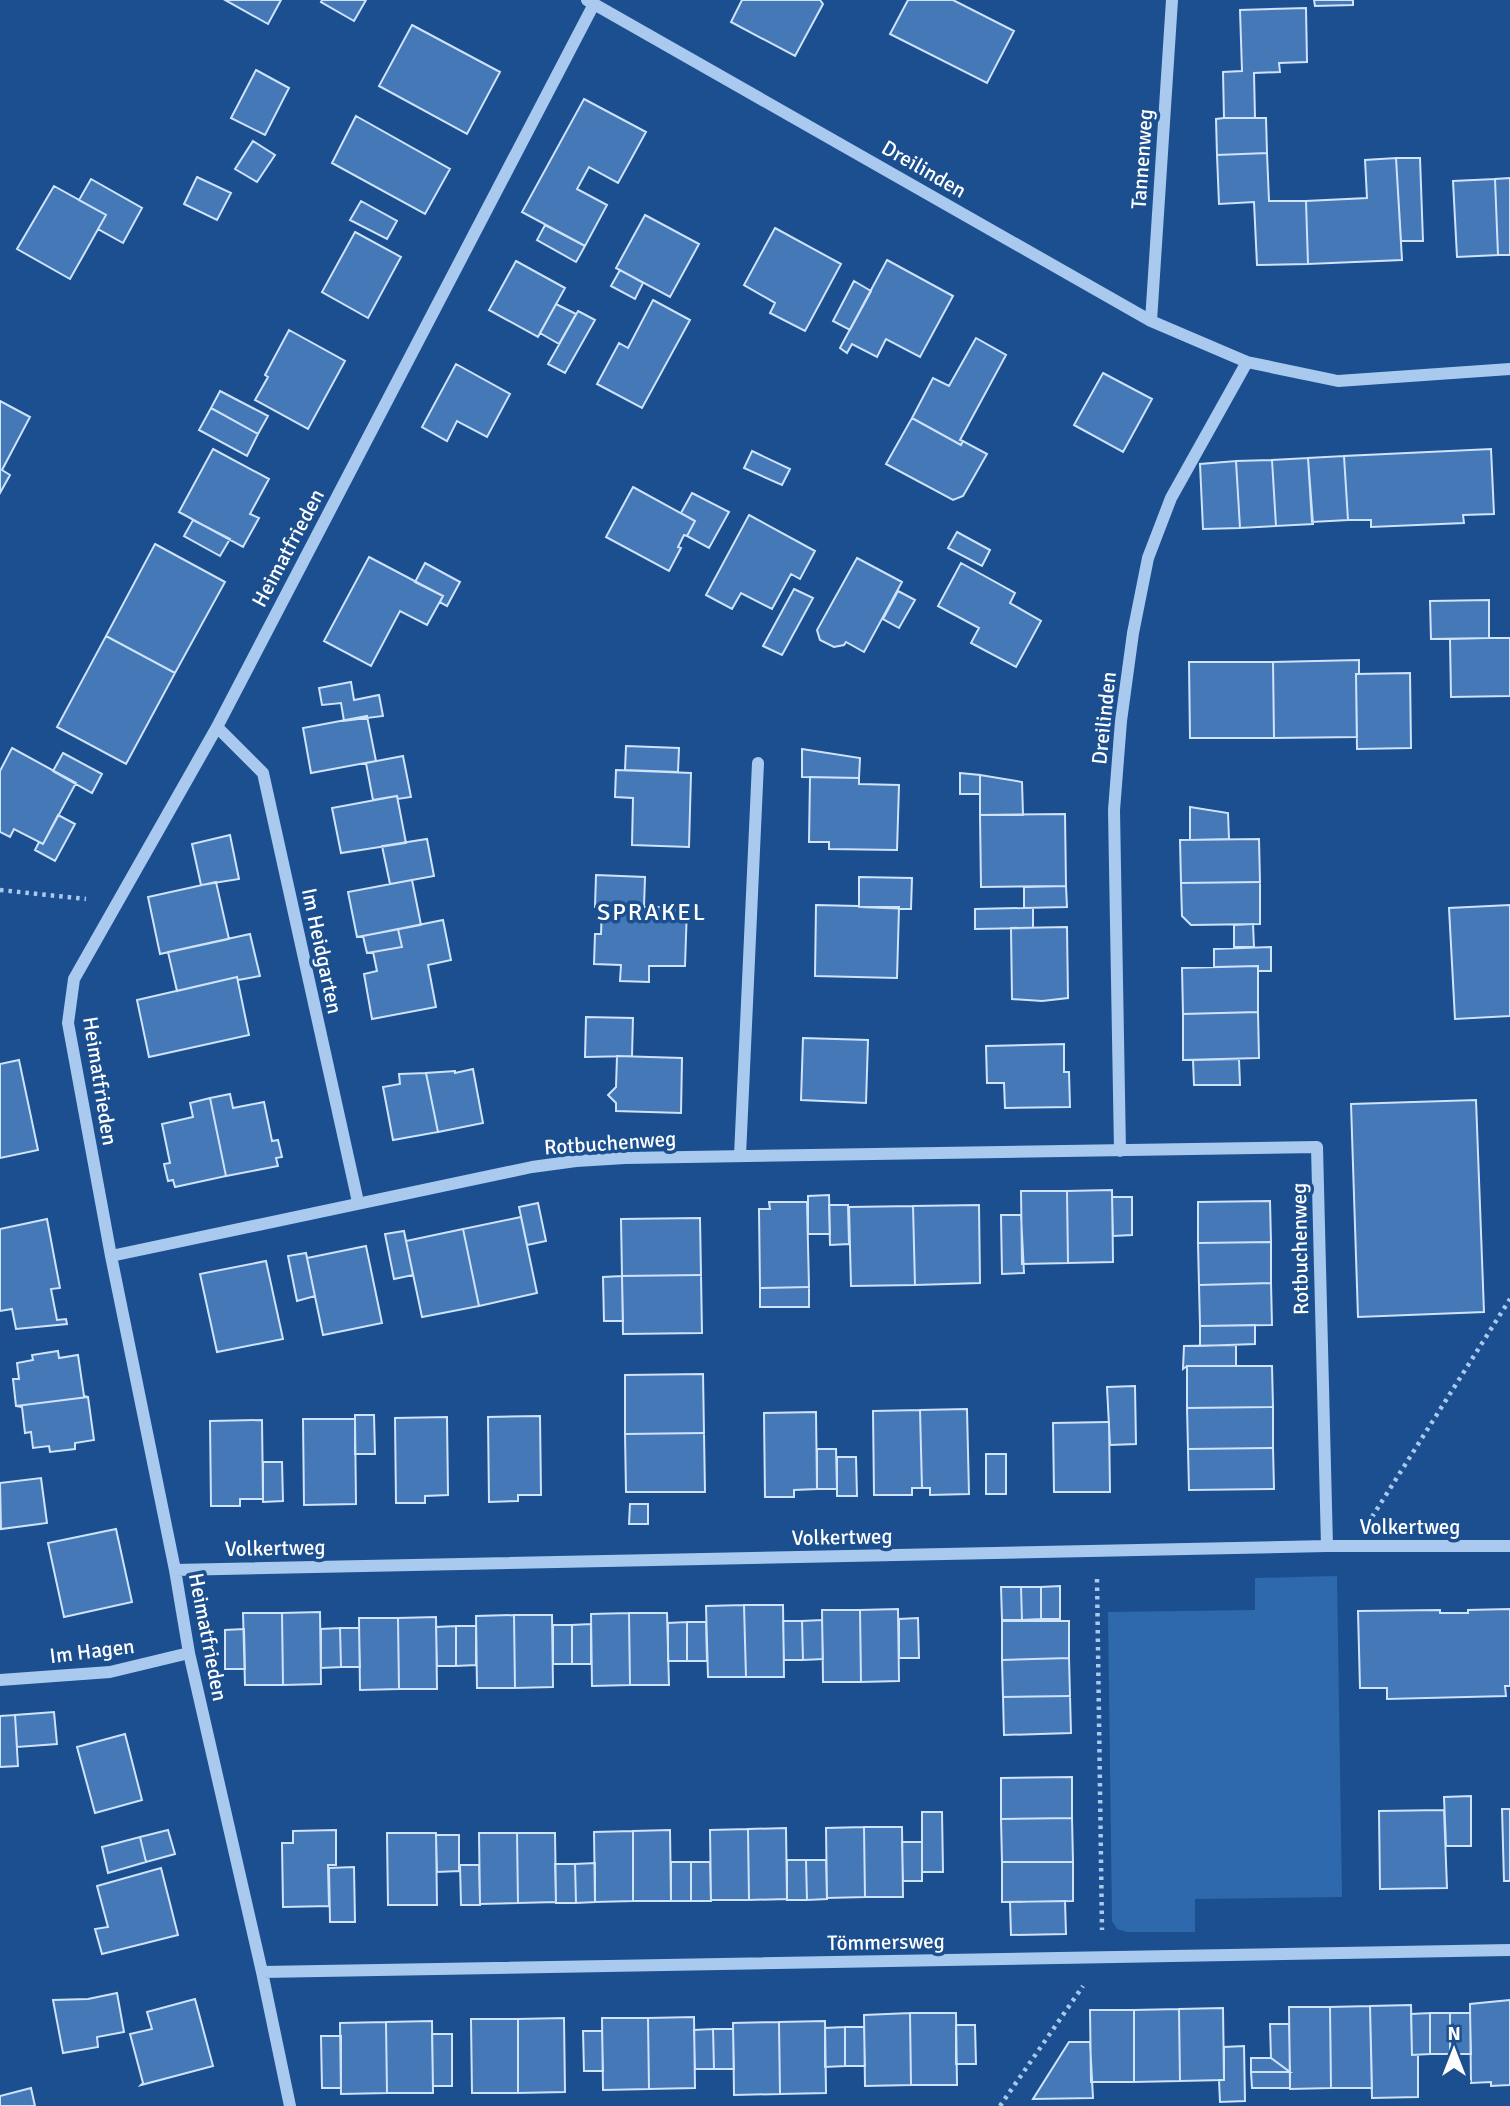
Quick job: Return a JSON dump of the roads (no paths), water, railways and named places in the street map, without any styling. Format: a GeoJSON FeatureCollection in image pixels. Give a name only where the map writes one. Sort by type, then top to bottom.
{"type":"FeatureCollection","features":[{"type":"Feature","properties":{"kind":"street","name":"Tannenweg"},"geometry":{"type":"LineString","coordinates":[[1151,321],[1172,0]]}},
{"type":"Feature","properties":{"kind":"street","name":"Dreilinden"},"geometry":{"type":"LineString","coordinates":[[590,2],[1151,321],[1247,362],[1338,381],[1510,369]]}},
{"type":"Feature","properties":{"kind":"street","name":"Heimatfrieden"},"geometry":{"type":"LineString","coordinates":[[290,2106],[189,1653],[175,1570],[111,1256],[68,1023],[74,979],[216,727],[590,2]]}},
{"type":"Feature","properties":{"kind":"street","name":"Dreilinden"},"geometry":{"type":"LineString","coordinates":[[1120,1151],[1114,810],[1121,721],[1131,645],[1148,558],[1171,498],[1247,362]]}},
{"type":"Feature","properties":{"kind":"street","name":"Im Heidgarten"},"geometry":{"type":"LineString","coordinates":[[216,727],[263,773],[358,1202]]}},
{"type":"Feature","properties":{"kind":"street"},"geometry":{"type":"LineString","coordinates":[[740,1156],[758,763]]}},
{"type":"Feature","properties":{"kind":"street","name":"Rotbuchenweg"},"geometry":{"type":"LineString","coordinates":[[111,1256],[358,1202],[576,1161],[1317,1147],[1327,1546]]}},
{"type":"Feature","properties":{"kind":"street","name":"Volkertweg"},"geometry":{"type":"LineString","coordinates":[[175,1570],[1327,1546],[1510,1546]]}},
{"type":"Feature","properties":{"kind":"street","name":"Im Hagen"},"geometry":{"type":"LineString","coordinates":[[0,1680],[110,1672],[189,1653]]}},
{"type":"Feature","properties":{"kind":"street","name":"Tömmersweg"},"geometry":{"type":"LineString","coordinates":[[262,1972],[1510,1950]]}},
{"type":"Feature","properties":{"kind":"district","name":"SPRAKEL"},"geometry":{"type":"Point","coordinates":[652,912]}}]}
